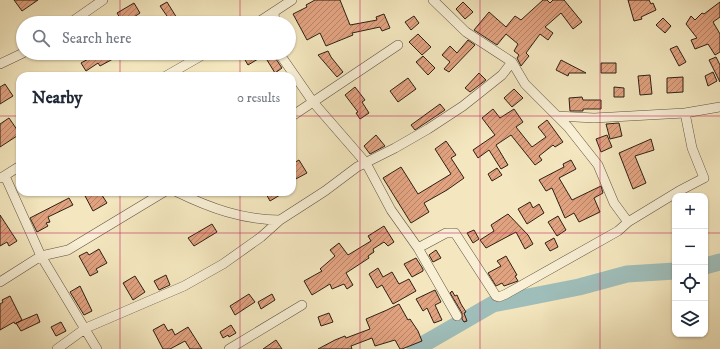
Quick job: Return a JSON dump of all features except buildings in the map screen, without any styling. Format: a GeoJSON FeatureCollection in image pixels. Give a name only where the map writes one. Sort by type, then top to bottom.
{"type":"FeatureCollection","features":[{"type":"Feature","properties":{"kind":"street"},"geometry":{"type":"LineString","coordinates":[[80,16],[103,0]]}},
{"type":"Feature","properties":{"kind":"street"},"geometry":{"type":"LineString","coordinates":[[269,16],[292,0]]}},
{"type":"Feature","properties":{"kind":"street"},"geometry":{"type":"LineString","coordinates":[[434,0],[466,32],[512,62],[525,84],[568,128],[598,165],[614,203],[628,222]]}},
{"type":"Feature","properties":{"kind":"street"},"geometry":{"type":"LineString","coordinates":[[296,113],[398,45]]}},
{"type":"Feature","properties":{"kind":"street"},"geometry":{"type":"LineString","coordinates":[[0,64],[16,56]]}},
{"type":"Feature","properties":{"kind":"street"},"geometry":{"type":"LineString","coordinates":[[173,72],[194,60]]}},
{"type":"Feature","properties":{"kind":"street"},"geometry":{"type":"LineString","coordinates":[[284,60],[292,72]]}},
{"type":"Feature","properties":{"kind":"street"},"geometry":{"type":"LineString","coordinates":[[57,349],[86,328],[184,286],[229,260],[261,237],[280,220],[325,191],[357,167],[428,129],[462,106],[502,75],[512,62]]}},
{"type":"Feature","properties":{"kind":"street"},"geometry":{"type":"LineString","coordinates":[[296,78],[313,102],[366,163],[391,210],[418,248],[457,316]]}},
{"type":"Feature","properties":{"kind":"street"},"geometry":{"type":"LineString","coordinates":[[557,116],[594,118],[685,112],[720,107]]}},
{"type":"Feature","properties":{"kind":"street"},"geometry":{"type":"LineString","coordinates":[[418,248],[446,233],[455,232],[496,296],[499,297],[506,294],[618,231],[628,222],[679,191],[704,178],[692,148],[685,112]]}},
{"type":"Feature","properties":{"kind":"street"},"geometry":{"type":"LineString","coordinates":[[16,168],[2,177],[41,256],[98,349]]}},
{"type":"Feature","properties":{"kind":"street"},"geometry":{"type":"LineString","coordinates":[[0,282],[41,256],[68,250],[157,196]]}},
{"type":"Feature","properties":{"kind":"street"},"geometry":{"type":"LineString","coordinates":[[185,196],[203,205],[239,216],[262,220],[280,220]]}},
{"type":"Feature","properties":{"kind":"street"},"geometry":{"type":"LineString","coordinates":[[229,349],[302,305]]}},
{"type":"Feature","properties":{"kind":"waterway"},"geometry":{"type":"LineString","coordinates":[[708,265],[720,262]]}},
{"type":"Feature","properties":{"kind":"waterway"},"geometry":{"type":"LineString","coordinates":[[415,349],[493,304],[579,287],[627,274],[672,271]]}}]}
